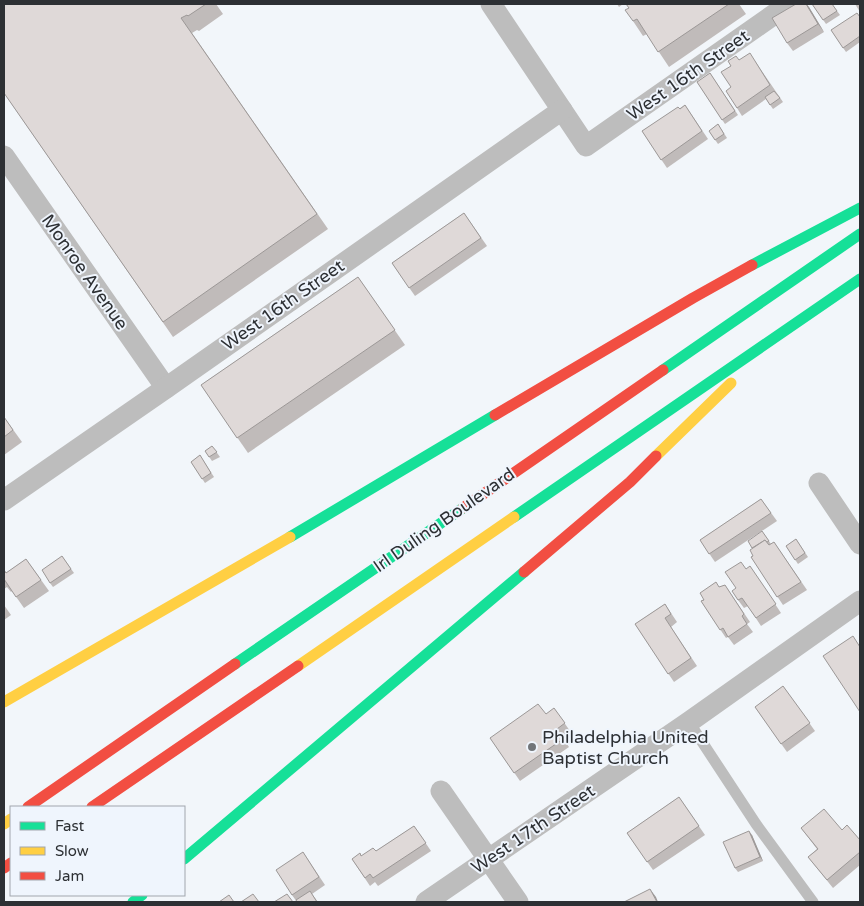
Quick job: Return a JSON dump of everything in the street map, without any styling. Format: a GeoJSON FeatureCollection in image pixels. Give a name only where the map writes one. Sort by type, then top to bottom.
{"type":"FeatureCollection","features":[{"type":"Feature","properties":{"kind":"highway"},"geometry":{"type":"LineString","coordinates":[[4,702],[246,564],[693,298],[860,208]]}},
{"type":"Feature","properties":{"kind":"highway","name":"Irl Duling Boulevard"},"geometry":{"type":"LineString","coordinates":[[29,806],[860,234]]}},
{"type":"Feature","properties":{"kind":"highway","name":"Irl Duling Boulevard"},"geometry":{"type":"LineString","coordinates":[[93,806],[860,279]]}},
{"type":"Feature","properties":{"kind":"highway"},"geometry":{"type":"LineString","coordinates":[[185,858],[630,482],[781,333]]}},
{"type":"Feature","properties":{"kind":"street"},"geometry":{"type":"LineString","coordinates":[[491,4],[562,110]]}},
{"type":"Feature","properties":{"kind":"street","name":"West 16th Street"},"geometry":{"type":"LineString","coordinates":[[4,500],[562,110],[586,146],[789,4]]}},
{"type":"Feature","properties":{"kind":"street","name":"Monroe Avenue"},"geometry":{"type":"LineString","coordinates":[[4,156],[166,388]]}},
{"type":"Feature","properties":{"kind":"street"},"geometry":{"type":"LineString","coordinates":[[819,483],[860,544]]}},
{"type":"Feature","properties":{"kind":"street","name":"West 17th Street"},"geometry":{"type":"LineString","coordinates":[[426,902],[689,722],[860,601]]}},
{"type":"Feature","properties":{"kind":"street"},"geometry":{"type":"LineString","coordinates":[[441,792],[518,902]]}},
{"type":"Feature","properties":{"kind":"lane"},"geometry":{"type":"LineString","coordinates":[[689,722],[746,809],[813,902]]}},
{"type":"Feature","properties":{"kind":"building"},"geometry":{"type":"Polygon","coordinates":[[[4,4],[206,4],[188,16],[181,18],[317,214],[163,322],[4,93],[4,4]]]}},
{"type":"Feature","properties":{"kind":"building"},"geometry":{"type":"Polygon","coordinates":[[[626,4],[729,4],[658,52],[637,19],[633,21],[625,10],[629,8],[626,4]]]}},
{"type":"Feature","properties":{"kind":"building"},"geometry":{"type":"Polygon","coordinates":[[[796,4],[806,4],[818,24],[787,43],[772,18],[796,4]]]}},
{"type":"Feature","properties":{"kind":"building"},"geometry":{"type":"Polygon","coordinates":[[[812,4],[832,4],[837,11],[823,20],[812,4]]]}},
{"type":"Feature","properties":{"kind":"building"},"geometry":{"type":"Polygon","coordinates":[[[857,13],[860,17],[860,36],[843,48],[831,30],[857,13]]]}},
{"type":"Feature","properties":{"kind":"building"},"geometry":{"type":"Polygon","coordinates":[[[750,53],[770,85],[737,108],[726,91],[731,87],[721,72],[731,66],[728,61],[736,56],[739,60],[750,53]]]}},
{"type":"Feature","properties":{"kind":"building"},"geometry":{"type":"Polygon","coordinates":[[[710,73],[735,111],[722,120],[697,82],[710,73]]]}},
{"type":"Feature","properties":{"kind":"building"},"geometry":{"type":"Polygon","coordinates":[[[774,91],[780,98],[770,105],[765,97],[774,91]]]}},
{"type":"Feature","properties":{"kind":"building"},"geometry":{"type":"Polygon","coordinates":[[[685,105],[702,131],[661,160],[642,131],[678,107],[680,109],[685,105]]]}},
{"type":"Feature","properties":{"kind":"building"},"geometry":{"type":"Polygon","coordinates":[[[718,124],[724,134],[715,140],[709,131],[718,124]]]}},
{"type":"Feature","properties":{"kind":"building"},"geometry":{"type":"Polygon","coordinates":[[[464,213],[481,238],[409,288],[392,263],[464,213]]]}},
{"type":"Feature","properties":{"kind":"building"},"geometry":{"type":"Polygon","coordinates":[[[358,277],[395,330],[237,438],[201,385],[358,277]]]}},
{"type":"Feature","properties":{"kind":"building"},"geometry":{"type":"Polygon","coordinates":[[[4,417],[13,430],[4,437],[4,417]]]}},
{"type":"Feature","properties":{"kind":"building"},"geometry":{"type":"Polygon","coordinates":[[[212,446],[217,452],[209,457],[205,451],[212,446]]]}},
{"type":"Feature","properties":{"kind":"building"},"geometry":{"type":"Polygon","coordinates":[[[200,455],[211,473],[202,479],[191,462],[200,455]]]}},
{"type":"Feature","properties":{"kind":"building"},"geometry":{"type":"Polygon","coordinates":[[[761,499],[771,513],[709,554],[700,540],[761,499]]]}},
{"type":"Feature","properties":{"kind":"building"},"geometry":{"type":"Polygon","coordinates":[[[762,531],[769,541],[765,540],[752,548],[748,541],[762,531]]]}},
{"type":"Feature","properties":{"kind":"building"},"geometry":{"type":"Polygon","coordinates":[[[796,539],[805,553],[795,560],[786,546],[796,539]]]}},
{"type":"Feature","properties":{"kind":"building"},"geometry":{"type":"Polygon","coordinates":[[[765,540],[769,545],[774,542],[801,582],[777,597],[751,557],[753,556],[750,550],[765,540]]]}},
{"type":"Feature","properties":{"kind":"building"},"geometry":{"type":"Polygon","coordinates":[[[62,556],[71,569],[50,583],[42,570],[62,556]]]}},
{"type":"Feature","properties":{"kind":"building"},"geometry":{"type":"Polygon","coordinates":[[[26,559],[41,580],[16,597],[4,579],[4,570],[6,573],[26,559]]]}},
{"type":"Feature","properties":{"kind":"building"},"geometry":{"type":"Polygon","coordinates":[[[741,562],[746,569],[750,566],[776,604],[756,618],[742,598],[738,600],[732,591],[736,588],[725,572],[741,562]]]}},
{"type":"Feature","properties":{"kind":"building"},"geometry":{"type":"Polygon","coordinates":[[[716,582],[719,587],[725,585],[744,614],[742,616],[747,624],[728,637],[723,628],[720,630],[701,601],[704,600],[700,593],[716,582]]]}},
{"type":"Feature","properties":{"kind":"building"},"geometry":{"type":"Polygon","coordinates":[[[665,604],[671,614],[665,618],[691,658],[668,674],[635,624],[665,604]]]}},
{"type":"Feature","properties":{"kind":"building"},"geometry":{"type":"Polygon","coordinates":[[[853,636],[860,647],[860,712],[823,656],[853,636]]]}},
{"type":"Feature","properties":{"kind":"building"},"geometry":{"type":"Polygon","coordinates":[[[783,686],[810,723],[781,744],[755,707],[783,686]]]}},
{"type":"Feature","properties":{"kind":"building","name":"Philadelphia United Baptist Church"},"geometry":{"type":"Polygon","coordinates":[[[538,704],[546,714],[554,708],[565,723],[557,729],[563,739],[514,773],[490,738],[538,704]]]}},
{"type":"Feature","properties":{"kind":"building"},"geometry":{"type":"Polygon","coordinates":[[[679,797],[699,826],[647,862],[627,833],[679,797]]]}},
{"type":"Feature","properties":{"kind":"building"},"geometry":{"type":"Polygon","coordinates":[[[824,809],[842,830],[847,825],[860,840],[860,852],[827,880],[808,857],[818,849],[801,828],[824,809]]]}},
{"type":"Feature","properties":{"kind":"building"},"geometry":{"type":"Polygon","coordinates":[[[414,826],[426,843],[373,878],[370,874],[365,878],[352,859],[360,853],[361,856],[373,848],[376,851],[414,826]]]}},
{"type":"Feature","properties":{"kind":"building"},"geometry":{"type":"Polygon","coordinates":[[[749,831],[760,857],[735,868],[723,842],[749,831]]]}},
{"type":"Feature","properties":{"kind":"building"},"geometry":{"type":"Polygon","coordinates":[[[303,852],[319,877],[292,895],[276,870],[303,852]]]}},
{"type":"Feature","properties":{"kind":"building"},"geometry":{"type":"Polygon","coordinates":[[[650,889],[657,902],[624,902],[650,889]]]}},
{"type":"Feature","properties":{"kind":"building"},"geometry":{"type":"Polygon","coordinates":[[[310,891],[317,902],[297,902],[296,900],[310,891]]]}},
{"type":"Feature","properties":{"kind":"building"},"geometry":{"type":"Polygon","coordinates":[[[253,894],[259,902],[241,902],[253,894]]]}},
{"type":"Feature","properties":{"kind":"building"},"geometry":{"type":"Polygon","coordinates":[[[287,894],[293,902],[274,902],[287,894]]]}},
{"type":"Feature","properties":{"kind":"building"},"geometry":{"type":"Polygon","coordinates":[[[229,895],[234,902],[219,902],[229,895]]]}},
{"type":"Feature","properties":{"kind":"traffic: fast"},"geometry":{"type":"LineString","coordinates":[[752,265],[860,208]]}},
{"type":"Feature","properties":{"kind":"traffic: fast"},"geometry":{"type":"LineString","coordinates":[[663,370],[860,234]]}},
{"type":"Feature","properties":{"kind":"traffic: fast"},"geometry":{"type":"LineString","coordinates":[[514,517],[860,279]]}},
{"type":"Feature","properties":{"kind":"traffic: fast"},"geometry":{"type":"LineString","coordinates":[[290,537],[495,415]]}},
{"type":"Feature","properties":{"kind":"traffic: fast"},"geometry":{"type":"LineString","coordinates":[[235,664],[463,508]]}},
{"type":"Feature","properties":{"kind":"traffic: fast"},"geometry":{"type":"LineString","coordinates":[[185,858],[524,572]]}},
{"type":"Feature","properties":{"kind":"traffic: fast"},"geometry":{"type":"LineString","coordinates":[[133,902],[141,896]]}},
{"type":"Feature","properties":{"kind":"traffic: slow"},"geometry":{"type":"LineString","coordinates":[[656,456],[731,383]]}},
{"type":"Feature","properties":{"kind":"traffic: slow"},"geometry":{"type":"LineString","coordinates":[[298,666],[514,517]]}},
{"type":"Feature","properties":{"kind":"traffic: slow"},"geometry":{"type":"LineString","coordinates":[[4,702],[290,537]]}},
{"type":"Feature","properties":{"kind":"traffic: slow"},"geometry":{"type":"LineString","coordinates":[[4,824],[10,820]]}},
{"type":"Feature","properties":{"kind":"traffic: jam"},"geometry":{"type":"LineString","coordinates":[[495,415],[752,265]]}},
{"type":"Feature","properties":{"kind":"traffic: jam"},"geometry":{"type":"LineString","coordinates":[[463,508],[663,370]]}},
{"type":"Feature","properties":{"kind":"traffic: jam"},"geometry":{"type":"LineString","coordinates":[[524,572],[630,482],[656,456]]}},
{"type":"Feature","properties":{"kind":"traffic: jam"},"geometry":{"type":"LineString","coordinates":[[29,806],[235,664]]}},
{"type":"Feature","properties":{"kind":"traffic: jam"},"geometry":{"type":"LineString","coordinates":[[93,806],[298,666]]}},
{"type":"Feature","properties":{"kind":"traffic: jam"},"geometry":{"type":"LineString","coordinates":[[4,868],[10,864]]}},
{"type":"Feature","properties":{"kind":"place","name":"Philadelphia United Baptist Church"},"geometry":{"type":"Point","coordinates":[532,747]}}]}
